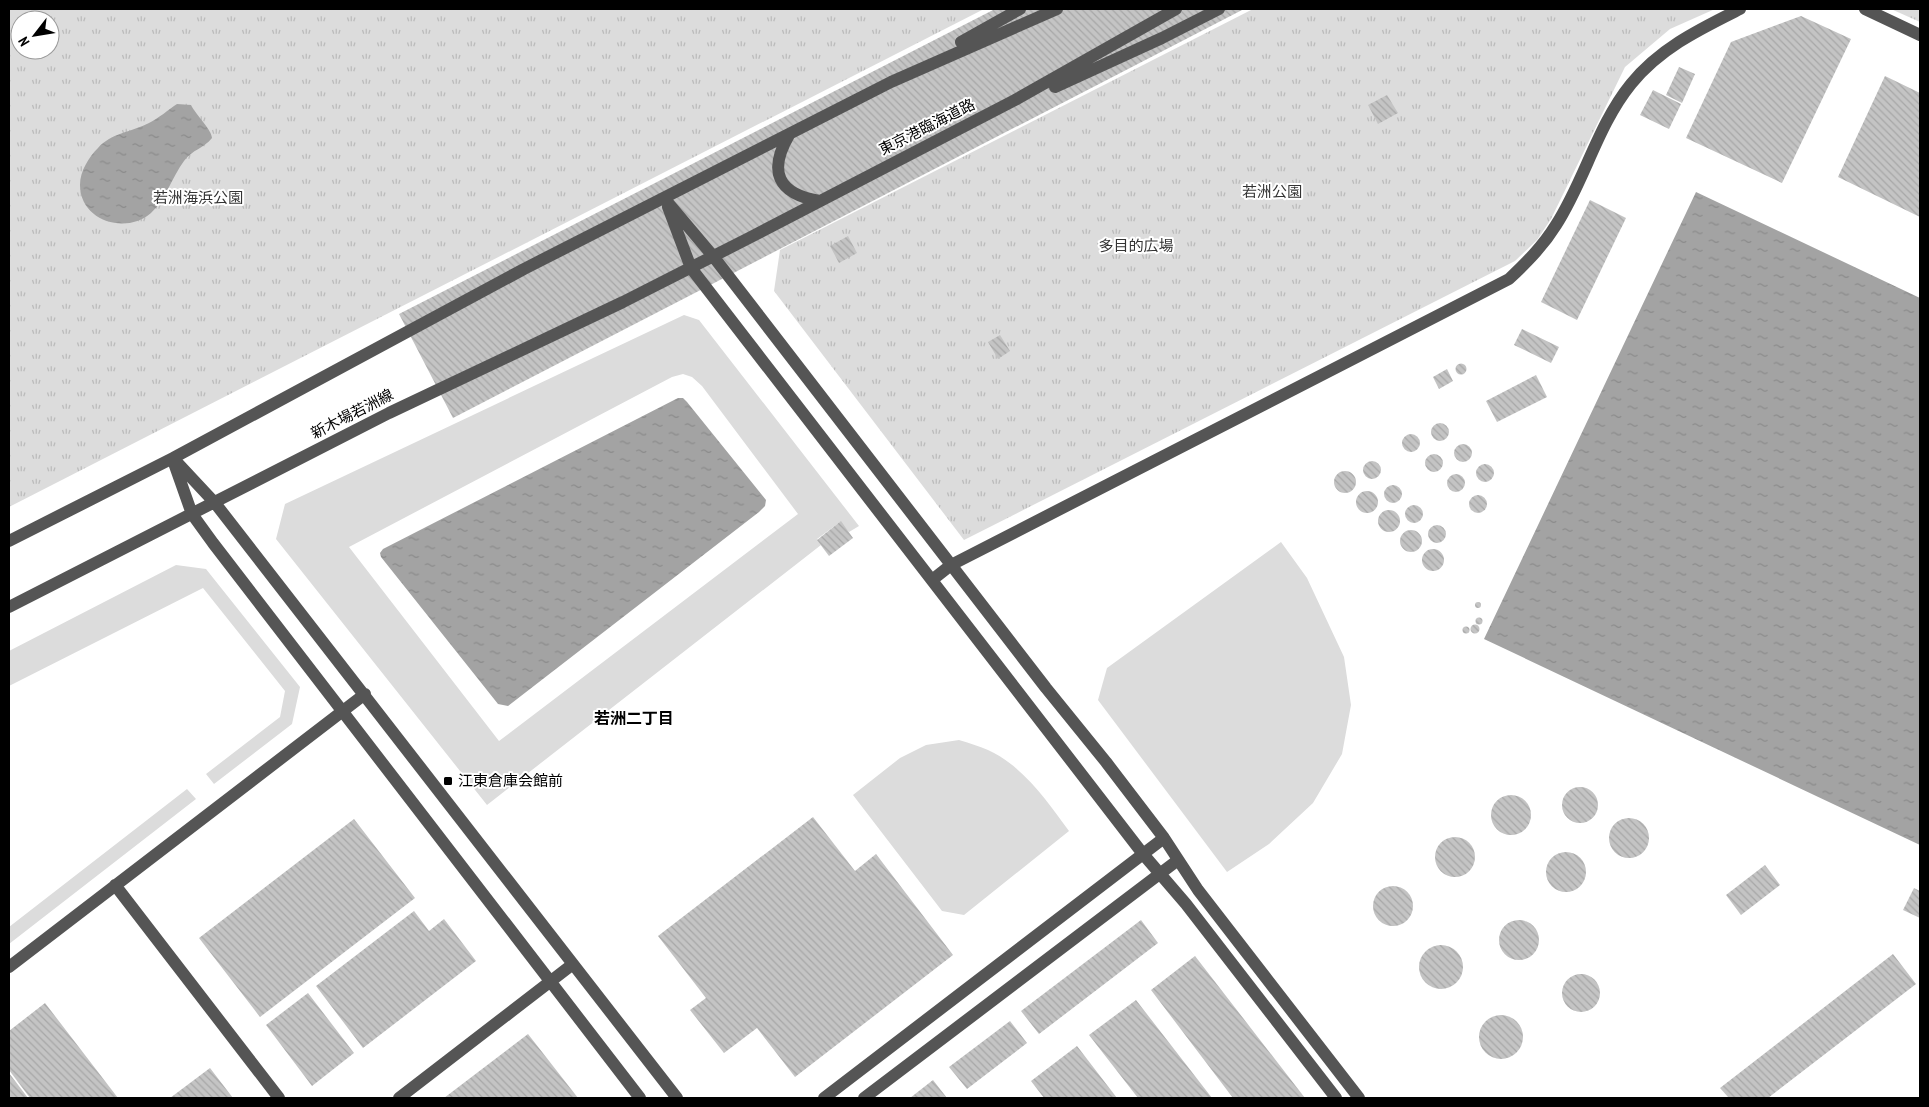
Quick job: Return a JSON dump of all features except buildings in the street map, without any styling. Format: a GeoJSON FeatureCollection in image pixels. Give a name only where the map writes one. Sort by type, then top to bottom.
{"type":"FeatureCollection","features":[{"type":"Feature","properties":{"kind":"street"},"geometry":{"type":"LineString","coordinates":[[9,540],[173,458],[516,274],[891,82],[1020,9]]}},
{"type":"Feature","properties":{"kind":"street"},"geometry":{"type":"LineString","coordinates":[[891,82],[1057,9]]}},
{"type":"Feature","properties":{"kind":"street","name":"東京港臨海道路"},"geometry":{"type":"LineString","coordinates":[[713,256],[1081,64],[1176,9]]}},
{"type":"Feature","properties":{"kind":"street"},"geometry":{"type":"LineString","coordinates":[[932,143],[1162,38],[1219,9]]}},
{"type":"Feature","properties":{"kind":"street"},"geometry":{"type":"LineString","coordinates":[[932,580],[951,565],[1509,279],[1541,248],[1558,224],[1609,117],[1632,84],[1660,55],[1680,40],[1740,9]]}},
{"type":"Feature","properties":{"kind":"street"},"geometry":{"type":"LineString","coordinates":[[1865,9],[1920,35]]}},
{"type":"Feature","properties":{"kind":"street"},"geometry":{"type":"LineString","coordinates":[[789,135],[780,151],[777,163],[778,175],[785,186],[795,193],[820,200]]}},
{"type":"Feature","properties":{"kind":"street"},"geometry":{"type":"LineString","coordinates":[[664,198],[713,256],[1164,838],[1241,947],[1359,1098]]}},
{"type":"Feature","properties":{"kind":"street"},"geometry":{"type":"LineString","coordinates":[[664,198],[691,268],[1143,854],[1186,904],[1336,1098]]}},
{"type":"Feature","properties":{"kind":"street","name":"新木場若洲線"},"geometry":{"type":"LineString","coordinates":[[9,607],[389,413],[713,256]]}},
{"type":"Feature","properties":{"kind":"street"},"geometry":{"type":"LineString","coordinates":[[173,458],[215,503],[677,1098]]}},
{"type":"Feature","properties":{"kind":"street"},"geometry":{"type":"LineString","coordinates":[[173,458],[192,514],[640,1098]]}},
{"type":"Feature","properties":{"kind":"street"},"geometry":{"type":"LineString","coordinates":[[9,967],[365,694]]}},
{"type":"Feature","properties":{"kind":"street"},"geometry":{"type":"LineString","coordinates":[[824,1098],[1164,838]]}},
{"type":"Feature","properties":{"kind":"street"},"geometry":{"type":"LineString","coordinates":[[864,1098],[1178,860]]}},
{"type":"Feature","properties":{"kind":"street"},"geometry":{"type":"LineString","coordinates":[[115,885],[279,1098]]}},
{"type":"Feature","properties":{"kind":"street"},"geometry":{"type":"LineString","coordinates":[[399,1098],[573,964]]}},
{"type":"Feature","properties":{"kind":"green space","name":"若洲海浜公園"},"geometry":{"type":"Polygon","coordinates":[[[9,9],[984,9],[9,507],[9,9]]]}},
{"type":"Feature","properties":{"kind":"green space","name":"若洲公園"},"geometry":{"type":"Polygon","coordinates":[[[1253,9],[1715,9],[1670,29],[1625,67],[1551,219],[1537,240],[1515,261],[964,540],[774,291],[780,250],[1253,9]]]}},
{"type":"Feature","properties":{"kind":"green space"},"geometry":{"type":"Polygon","coordinates":[[[1891,9],[1920,9],[1920,22],[1891,9]]]}},
{"type":"Feature","properties":{"kind":"green space"},"geometry":{"type":"Polygon","coordinates":[[[684,315],[699,320],[859,526],[849,532],[840,522],[817,539],[821,545],[487,805],[276,539],[285,504],[684,315]],[[683,374],[672,377],[349,547],[499,741],[798,514],[702,386],[692,377],[683,374]]]}},
{"type":"Feature","properties":{"kind":"green space"},"geometry":{"type":"Polygon","coordinates":[[[1281,542],[1307,578],[1344,657],[1351,705],[1342,754],[1313,803],[1269,844],[1227,872],[1098,700],[1107,668],[1281,542]]]}},
{"type":"Feature","properties":{"kind":"green space"},"geometry":{"type":"Polygon","coordinates":[[[176,565],[206,569],[300,687],[292,724],[214,784],[206,774],[280,717],[285,691],[203,588],[9,686],[9,651],[176,565]]]}},
{"type":"Feature","properties":{"kind":"green space"},"geometry":{"type":"Polygon","coordinates":[[[959,740],[988,750],[1012,765],[1033,785],[1069,831],[964,915],[942,911],[853,795],[900,758],[926,745],[959,740]]]}},
{"type":"Feature","properties":{"kind":"green space"},"geometry":{"type":"Polygon","coordinates":[[[187,789],[196,799],[9,944],[9,927],[187,789]]]}},
{"type":"Feature","properties":{"kind":"water"},"geometry":{"type":"Polygon","coordinates":[[[177,104],[191,105],[212,138],[184,161],[161,201],[151,213],[141,220],[118,223],[106,221],[96,215],[88,208],[82,197],[80,185],[83,170],[91,156],[109,139],[149,123],[177,104]]]}},
{"type":"Feature","properties":{"kind":"water"},"geometry":{"type":"Polygon","coordinates":[[[1696,192],[1920,298],[1920,845],[1484,639],[1696,192]]]}},
{"type":"Feature","properties":{"kind":"water"},"geometry":{"type":"Polygon","coordinates":[[[678,398],[683,398],[687,402],[766,500],[765,506],[508,706],[498,704],[381,557],[380,553],[383,549],[678,398]]]}},
{"type":"Feature","properties":{"kind":"place","name":"江東倉庫会館前"},"geometry":{"type":"Point","coordinates":[448,781]}},
{"type":"Feature","properties":{"kind":"district","name":"若洲二丁目"},"geometry":{"type":"Point","coordinates":[634,718]}},
{"type":"Feature","properties":{"kind":"park label","name":"多目的広場"},"geometry":{"type":"Point","coordinates":[1136,246]}}]}
